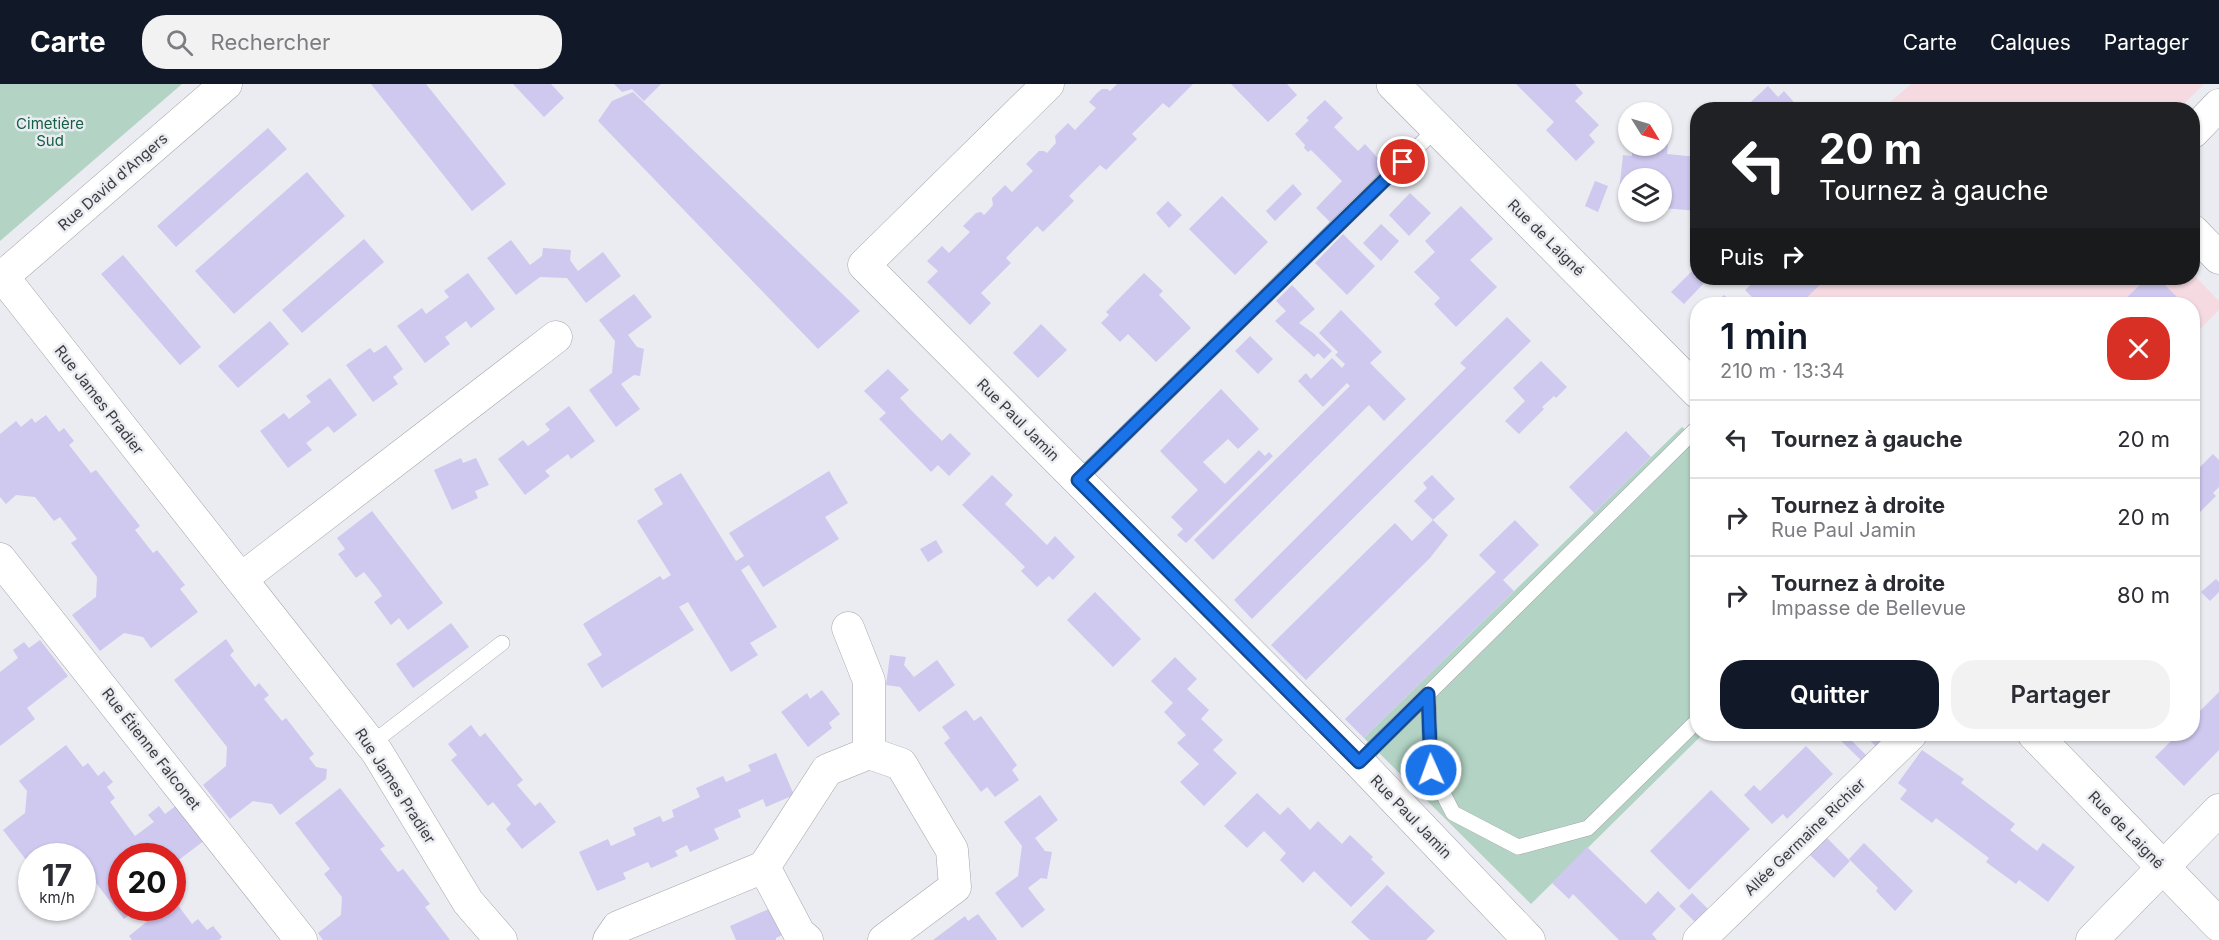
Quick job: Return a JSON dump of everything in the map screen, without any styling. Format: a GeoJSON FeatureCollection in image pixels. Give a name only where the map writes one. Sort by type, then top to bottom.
{"type":"FeatureCollection","features":[{"type":"Feature","properties":{"kind":"street","name":"Rue David d'Angers"},"geometry":{"type":"LineString","coordinates":[[1,278],[226,84]]}},
{"type":"Feature","properties":{"kind":"street","name":"Rue Paul Jamin"},"geometry":{"type":"LineString","coordinates":[[1048,84],[864,265],[1359,762],[1529,940]]}},
{"type":"Feature","properties":{"kind":"street","name":"Rue de Laigné"},"geometry":{"type":"LineString","coordinates":[[1393,84],[1690,384]]}},
{"type":"Feature","properties":{"kind":"street"},"geometry":{"type":"LineString","coordinates":[[2200,125],[2219,105]]}},
{"type":"Feature","properties":{"kind":"street"},"geometry":{"type":"LineString","coordinates":[[2200,238],[2219,258]]}},
{"type":"Feature","properties":{"kind":"street","name":"Rue James Pradier"},"geometry":{"type":"LineString","coordinates":[[1,278],[371,744],[468,902],[501,940]]}},
{"type":"Feature","properties":{"kind":"street"},"geometry":{"type":"LineString","coordinates":[[241,579],[556,337]]}},
{"type":"Feature","properties":{"kind":"street","name":"Rue Étienne Falconet"},"geometry":{"type":"LineString","coordinates":[[0,559],[301,940]]}},
{"type":"Feature","properties":{"kind":"street"},"geometry":{"type":"LineString","coordinates":[[848,628],[868,681],[869,753]]}},
{"type":"Feature","properties":{"kind":"street","name":"Allée Germaine Richier"},"geometry":{"type":"LineString","coordinates":[[1699,940],[1904,741]]}},
{"type":"Feature","properties":{"kind":"street","name":"Rue de Laigné"},"geometry":{"type":"LineString","coordinates":[[2041,741],[2219,925]]}},
{"type":"Feature","properties":{"kind":"street"},"geometry":{"type":"LineString","coordinates":[[609,940],[618,927],[764,867],[827,770],[869,753],[901,764],[952,850],[955,887],[884,940]]}},
{"type":"Feature","properties":{"kind":"street"},"geometry":{"type":"LineString","coordinates":[[2092,940],[2219,810]]}},
{"type":"Feature","properties":{"kind":"street"},"geometry":{"type":"LineString","coordinates":[[764,867],[799,933],[807,940]]}},
{"type":"Feature","properties":{"kind":"lane"},"geometry":{"type":"LineString","coordinates":[[1078,480],[1437,128]]}},
{"type":"Feature","properties":{"kind":"lane"},"geometry":{"type":"LineString","coordinates":[[1359,762],[1690,435]]}},
{"type":"Feature","properties":{"kind":"lane"},"geometry":{"type":"LineString","coordinates":[[371,744],[502,643]]}},
{"type":"Feature","properties":{"kind":"lane"},"geometry":{"type":"LineString","coordinates":[[1428,694],[1431,770],[1453,813],[1518,847],[1588,828],[1690,728]]}},
{"type":"Feature","properties":{"kind":"shaded area"},"geometry":{"type":"Polygon","coordinates":[[[1911,84],[2204,84],[2186,102],[1890,102],[1911,84]]]}},
{"type":"Feature","properties":{"kind":"shaded area"},"geometry":{"type":"Polygon","coordinates":[[[2200,281],[2219,301],[2219,310],[2200,329],[2200,297],[1807,297],[1820,285],[2200,285],[2200,281]]]}},
{"type":"Feature","properties":{"kind":"green space","name":"Cimetière Sud"},"geometry":{"type":"Polygon","coordinates":[[[0,84],[182,84],[0,241],[0,84]]]}},
{"type":"Feature","properties":{"kind":"green space"},"geometry":{"type":"Polygon","coordinates":[[[1682,427],[1690,433],[1690,741],[1696,741],[1531,904],[1364,738],[1682,427]]]}},
{"type":"Feature","properties":{"kind":"building"},"geometry":{"type":"Polygon","coordinates":[[[371,84],[426,84],[506,184],[472,211],[371,84]]]}},
{"type":"Feature","properties":{"kind":"building"},"geometry":{"type":"Polygon","coordinates":[[[513,84],[551,84],[564,98],[544,117],[513,84]]]}},
{"type":"Feature","properties":{"kind":"building"},"geometry":{"type":"Polygon","coordinates":[[[614,84],[661,84],[644,101],[632,89],[622,92],[614,84]]]}},
{"type":"Feature","properties":{"kind":"building"},"geometry":{"type":"Polygon","coordinates":[[[1117,84],[1193,84],[1169,108],[1163,103],[1132,134],[1137,139],[1106,170],[1100,165],[1069,196],[1074,201],[1043,232],[1037,226],[1006,258],[1011,263],[981,293],[991,303],[970,325],[927,282],[938,271],[927,261],[942,246],[949,253],[970,232],[963,226],[976,213],[981,212],[984,215],[993,205],[992,198],[1005,185],[1012,192],[1033,171],[1026,164],[1039,151],[1047,153],[1056,143],[1055,136],[1068,123],[1075,130],[1096,108],[1089,102],[1097,93],[1102,89],[1110,91],[1117,84]]]}},
{"type":"Feature","properties":{"kind":"building"},"geometry":{"type":"Polygon","coordinates":[[[1231,84],[1287,84],[1297,95],[1268,122],[1231,84]]]}},
{"type":"Feature","properties":{"kind":"building"},"geometry":{"type":"Polygon","coordinates":[[[1516,84],[1575,84],[1583,93],[1575,101],[1599,125],[1589,135],[1595,142],[1576,161],[1546,130],[1554,122],[1516,84]]]}},
{"type":"Feature","properties":{"kind":"building"},"geometry":{"type":"Polygon","coordinates":[[[1768,86],[1778,97],[1784,91],[1794,102],[1751,102],[1768,86]]]}},
{"type":"Feature","properties":{"kind":"building"},"geometry":{"type":"Polygon","coordinates":[[[633,92],[860,311],[818,349],[598,121],[612,101],[633,92]]]}},
{"type":"Feature","properties":{"kind":"building"},"geometry":{"type":"Polygon","coordinates":[[[1325,100],[1343,118],[1334,127],[1358,151],[1365,144],[1388,169],[1332,224],[1316,208],[1342,181],[1311,150],[1308,152],[1304,148],[1305,145],[1295,134],[1309,120],[1306,118],[1325,100]]]}},
{"type":"Feature","properties":{"kind":"building"},"geometry":{"type":"Polygon","coordinates":[[[268,128],[287,149],[176,247],[157,226],[268,128]]]}},
{"type":"Feature","properties":{"kind":"building"},"geometry":{"type":"Polygon","coordinates":[[[1623,156],[1690,156],[1690,210],[1672,209],[1672,168],[1622,168],[1623,156]]]}},
{"type":"Feature","properties":{"kind":"building"},"geometry":{"type":"Polygon","coordinates":[[[307,172],[345,216],[234,314],[195,271],[307,172]]]}},
{"type":"Feature","properties":{"kind":"building"},"geometry":{"type":"Polygon","coordinates":[[[1595,181],[1608,186],[1598,212],[1585,206],[1595,181]]]}},
{"type":"Feature","properties":{"kind":"building"},"geometry":{"type":"Polygon","coordinates":[[[1293,184],[1302,194],[1275,221],[1266,211],[1293,184]]]}},
{"type":"Feature","properties":{"kind":"building"},"geometry":{"type":"Polygon","coordinates":[[[1410,193],[1431,213],[1409,236],[1389,215],[1410,193]]]}},
{"type":"Feature","properties":{"kind":"building"},"geometry":{"type":"Polygon","coordinates":[[[1222,196],[1268,242],[1235,275],[1189,229],[1222,196]]]}},
{"type":"Feature","properties":{"kind":"building"},"geometry":{"type":"Polygon","coordinates":[[[1168,201],[1182,215],[1169,228],[1156,213],[1168,201]]]}},
{"type":"Feature","properties":{"kind":"building"},"geometry":{"type":"Polygon","coordinates":[[[1461,206],[1493,239],[1470,260],[1497,287],[1456,327],[1434,304],[1440,298],[1414,272],[1435,252],[1425,241],[1461,206]]]}},
{"type":"Feature","properties":{"kind":"building"},"geometry":{"type":"Polygon","coordinates":[[[1381,224],[1399,241],[1381,261],[1363,243],[1381,224]]]}},
{"type":"Feature","properties":{"kind":"building"},"geometry":{"type":"Polygon","coordinates":[[[1343,234],[1375,266],[1347,295],[1315,263],[1343,234]]]}},
{"type":"Feature","properties":{"kind":"building"},"geometry":{"type":"Polygon","coordinates":[[[364,239],[384,262],[302,333],[282,310],[364,239]]]}},
{"type":"Feature","properties":{"kind":"building"},"geometry":{"type":"Polygon","coordinates":[[[511,240],[530,265],[542,256],[543,248],[571,250],[570,260],[578,271],[603,252],[621,276],[586,303],[567,278],[540,277],[516,295],[487,258],[511,240]]]}},
{"type":"Feature","properties":{"kind":"building"},"geometry":{"type":"Polygon","coordinates":[[[123,255],[201,347],[180,365],[101,274],[123,255]]]}},
{"type":"Feature","properties":{"kind":"building"},"geometry":{"type":"Polygon","coordinates":[[[468,273],[495,309],[471,328],[466,321],[445,337],[450,344],[425,363],[397,326],[422,308],[426,314],[449,297],[444,291],[468,273]]]}},
{"type":"Feature","properties":{"kind":"building"},"geometry":{"type":"Polygon","coordinates":[[[1144,273],[1163,291],[1159,295],[1191,328],[1156,362],[1128,334],[1120,342],[1101,323],[1109,315],[1106,312],[1144,273]]]}},
{"type":"Feature","properties":{"kind":"building"},"geometry":{"type":"Polygon","coordinates":[[[1690,273],[1690,285],[1702,285],[1684,304],[1671,292],[1690,273]]]}},
{"type":"Feature","properties":{"kind":"building"},"geometry":{"type":"Polygon","coordinates":[[[1292,285],[1315,309],[1299,323],[1332,351],[1324,359],[1318,353],[1314,357],[1275,321],[1286,311],[1276,301],[1292,285]]]}},
{"type":"Feature","properties":{"kind":"building"},"geometry":{"type":"Polygon","coordinates":[[[1750,285],[1820,285],[1807,297],[1752,297],[1745,290],[1750,285]]]}},
{"type":"Feature","properties":{"kind":"building"},"geometry":{"type":"Polygon","coordinates":[[[2140,285],[2165,285],[2177,297],[2127,297],[2140,285]]]}},
{"type":"Feature","properties":{"kind":"building"},"geometry":{"type":"Polygon","coordinates":[[[634,294],[652,317],[628,335],[637,347],[644,349],[640,376],[634,375],[621,384],[640,409],[616,427],[589,390],[612,373],[615,341],[599,320],[634,294]]]}},
{"type":"Feature","properties":{"kind":"building"},"geometry":{"type":"Polygon","coordinates":[[[1341,310],[1382,352],[1370,363],[1406,399],[1384,421],[1369,405],[1213,560],[1194,540],[1350,386],[1347,383],[1323,407],[1298,381],[1306,373],[1311,379],[1332,358],[1342,368],[1345,364],[1335,355],[1338,352],[1319,333],[1341,310]]]}},
{"type":"Feature","properties":{"kind":"building"},"geometry":{"type":"Polygon","coordinates":[[[1507,317],[1531,341],[1252,619],[1234,600],[1466,368],[1460,363],[1507,317]]]}},
{"type":"Feature","properties":{"kind":"building"},"geometry":{"type":"Polygon","coordinates":[[[270,321],[289,344],[238,388],[218,366],[270,321]]]}},
{"type":"Feature","properties":{"kind":"building"},"geometry":{"type":"Polygon","coordinates":[[[1041,324],[1067,350],[1038,378],[1013,353],[1041,324]]]}},
{"type":"Feature","properties":{"kind":"building"},"geometry":{"type":"Polygon","coordinates":[[[1250,336],[1273,359],[1258,374],[1235,351],[1250,336]]]}},
{"type":"Feature","properties":{"kind":"building"},"geometry":{"type":"Polygon","coordinates":[[[386,345],[403,369],[393,377],[398,384],[373,402],[346,365],[370,348],[374,353],[386,345]]]}},
{"type":"Feature","properties":{"kind":"building"},"geometry":{"type":"Polygon","coordinates":[[[1541,361],[1567,387],[1542,407],[1544,409],[1519,434],[1505,421],[1525,401],[1513,388],[1541,361]]]}},
{"type":"Feature","properties":{"kind":"building"},"geometry":{"type":"Polygon","coordinates":[[[888,369],[909,390],[900,398],[911,410],[942,441],[950,433],[971,454],[949,476],[938,465],[931,472],[879,419],[886,413],[864,391],[888,369]]]}},
{"type":"Feature","properties":{"kind":"building"},"geometry":{"type":"Polygon","coordinates":[[[330,378],[357,415],[334,433],[328,426],[306,443],[312,450],[288,468],[260,431],[284,413],[289,419],[311,402],[306,396],[330,378]]]}},
{"type":"Feature","properties":{"kind":"building"},"geometry":{"type":"Polygon","coordinates":[[[1221,389],[1259,429],[1238,449],[1228,439],[1203,462],[1225,484],[1259,450],[1265,456],[1269,452],[1273,456],[1186,543],[1177,535],[1183,529],[1171,517],[1198,490],[1160,451],[1221,389]]]}},
{"type":"Feature","properties":{"kind":"building"},"geometry":{"type":"Polygon","coordinates":[[[569,406],[595,441],[571,459],[568,454],[545,471],[550,476],[525,495],[498,459],[523,440],[528,446],[550,430],[545,424],[569,406]]]}},
{"type":"Feature","properties":{"kind":"building"},"geometry":{"type":"Polygon","coordinates":[[[46,415],[59,432],[64,428],[74,441],[69,445],[91,473],[96,470],[140,526],[135,530],[153,553],[157,550],[185,585],[180,589],[198,612],[151,648],[143,637],[124,633],[100,651],[72,615],[96,597],[97,577],[71,543],[77,539],[60,517],[54,521],[35,497],[16,495],[6,504],[0,497],[0,434],[16,421],[21,427],[32,418],[35,423],[46,415]]]}},
{"type":"Feature","properties":{"kind":"building"},"geometry":{"type":"Polygon","coordinates":[[[1626,431],[1651,457],[1594,513],[1569,487],[1626,431]]]}},
{"type":"Feature","properties":{"kind":"building"},"geometry":{"type":"Polygon","coordinates":[[[2213,454],[2219,460],[2219,487],[2213,493],[2216,496],[2200,512],[2200,467],[2213,454]]]}},
{"type":"Feature","properties":{"kind":"building"},"geometry":{"type":"Polygon","coordinates":[[[461,458],[463,463],[476,458],[489,485],[475,491],[478,498],[452,510],[434,470],[461,458]]]}},
{"type":"Feature","properties":{"kind":"building"},"geometry":{"type":"Polygon","coordinates":[[[829,471],[848,503],[825,517],[839,539],[763,587],[749,565],[741,570],[777,627],[750,643],[758,655],[731,672],[688,602],[679,607],[694,630],[602,688],[587,664],[602,655],[583,624],[660,576],[663,580],[671,575],[637,521],[663,504],[654,489],[681,473],[736,561],[744,556],[729,533],[829,471]]]}},
{"type":"Feature","properties":{"kind":"building"},"geometry":{"type":"Polygon","coordinates":[[[992,475],[1013,495],[1005,504],[1047,545],[1055,536],[1075,557],[1053,580],[1049,576],[1037,587],[1021,571],[1025,567],[962,505],[992,475]]]}},
{"type":"Feature","properties":{"kind":"building"},"geometry":{"type":"Polygon","coordinates":[[[1432,475],[1455,499],[1433,520],[1414,501],[1427,488],[1423,483],[1432,475]]]}},
{"type":"Feature","properties":{"kind":"building"},"geometry":{"type":"Polygon","coordinates":[[[372,511],[443,603],[408,630],[399,618],[391,625],[374,602],[382,596],[379,591],[364,572],[356,578],[338,554],[345,549],[337,538],[372,511]]]}},
{"type":"Feature","properties":{"kind":"building"},"geometry":{"type":"Polygon","coordinates":[[[1433,520],[1448,535],[1430,558],[1306,680],[1271,645],[1395,523],[1412,541],[1433,520]]]}},
{"type":"Feature","properties":{"kind":"building"},"geometry":{"type":"Polygon","coordinates":[[[1515,520],[1539,545],[1503,580],[1514,591],[1364,738],[1345,719],[1496,572],[1479,555],[1515,520]]]}},
{"type":"Feature","properties":{"kind":"building"},"geometry":{"type":"Polygon","coordinates":[[[936,540],[943,552],[928,562],[920,549],[936,540]]]}},
{"type":"Feature","properties":{"kind":"building"},"geometry":{"type":"Polygon","coordinates":[[[2216,579],[2219,582],[2219,592],[2210,601],[2201,592],[2216,579]]]}},
{"type":"Feature","properties":{"kind":"building"},"geometry":{"type":"Polygon","coordinates":[[[1095,592],[1141,639],[1113,667],[1067,620],[1095,592]]]}},
{"type":"Feature","properties":{"kind":"building"},"geometry":{"type":"Polygon","coordinates":[[[451,623],[469,647],[413,688],[396,664],[451,623]]]}},
{"type":"Feature","properties":{"kind":"building"},"geometry":{"type":"Polygon","coordinates":[[[226,639],[234,651],[230,655],[255,687],[259,683],[269,695],[264,699],[282,721],[286,718],[314,754],[309,758],[316,767],[327,769],[326,779],[280,815],[272,804],[253,801],[230,819],[203,785],[226,766],[227,747],[174,680],[226,639]]]}},
{"type":"Feature","properties":{"kind":"building"},"geometry":{"type":"Polygon","coordinates":[[[40,640],[68,676],[27,708],[35,719],[0,746],[0,672],[18,658],[13,650],[24,642],[29,648],[40,640]]]}},
{"type":"Feature","properties":{"kind":"building"},"geometry":{"type":"Polygon","coordinates":[[[890,655],[906,657],[904,665],[914,677],[937,660],[955,685],[919,712],[900,687],[886,685],[890,655]]]}},
{"type":"Feature","properties":{"kind":"building"},"geometry":{"type":"Polygon","coordinates":[[[1175,657],[1197,679],[1187,689],[1209,710],[1201,719],[1223,740],[1213,750],[1237,773],[1204,806],[1180,782],[1199,764],[1177,743],[1186,735],[1164,712],[1173,703],[1151,681],[1175,657]]]}},
{"type":"Feature","properties":{"kind":"building"},"geometry":{"type":"Polygon","coordinates":[[[822,690],[840,714],[829,723],[832,728],[808,747],[781,712],[807,693],[810,699],[822,690]]]}},
{"type":"Feature","properties":{"kind":"building"},"geometry":{"type":"Polygon","coordinates":[[[2219,692],[2219,750],[2184,786],[2155,757],[2171,741],[2200,741],[2200,711],[2219,692]]]}},
{"type":"Feature","properties":{"kind":"building"},"geometry":{"type":"Polygon","coordinates":[[[966,710],[974,721],[981,716],[1017,765],[1012,770],[1019,780],[995,797],[987,787],[981,792],[944,743],[950,738],[942,727],[966,710]]]}},
{"type":"Feature","properties":{"kind":"building"},"geometry":{"type":"Polygon","coordinates":[[[471,725],[480,737],[485,733],[523,780],[517,785],[535,806],[540,802],[556,822],[522,849],[506,829],[511,824],[493,802],[488,806],[451,760],[457,755],[448,744],[471,725]]]}},
{"type":"Feature","properties":{"kind":"building"},"geometry":{"type":"Polygon","coordinates":[[[1841,741],[1852,741],[1872,761],[1867,766],[1841,741]]]}},
{"type":"Feature","properties":{"kind":"building"},"geometry":{"type":"Polygon","coordinates":[[[1870,741],[1894,741],[1882,752],[1870,741]]]}},
{"type":"Feature","properties":{"kind":"building"},"geometry":{"type":"Polygon","coordinates":[[[66,745],[83,767],[88,763],[98,776],[104,771],[113,782],[107,787],[115,798],[110,802],[135,836],[154,822],[148,815],[159,806],[165,814],[177,805],[205,840],[186,854],[186,843],[108,843],[108,898],[96,883],[96,843],[18,843],[18,849],[3,830],[25,813],[27,791],[19,781],[66,745]]]}},
{"type":"Feature","properties":{"kind":"building"},"geometry":{"type":"Polygon","coordinates":[[[1806,746],[1833,774],[1787,819],[1783,814],[1772,824],[1744,795],[1754,785],[1760,791],[1806,746]]]}},
{"type":"Feature","properties":{"kind":"building"},"geometry":{"type":"Polygon","coordinates":[[[1922,750],[1964,779],[1961,783],[2015,824],[2010,830],[2037,851],[2043,843],[2075,867],[2048,902],[2019,880],[2016,884],[1986,862],[1989,858],[1936,818],[1932,823],[1900,799],[1907,790],[1898,783],[1922,750]]]}},
{"type":"Feature","properties":{"kind":"building"},"geometry":{"type":"Polygon","coordinates":[[[776,753],[794,795],[766,807],[763,799],[738,810],[741,817],[714,829],[719,839],[690,852],[687,845],[675,851],[678,856],[651,868],[648,862],[623,873],[626,879],[597,891],[579,852],[608,839],[611,846],[636,835],[633,828],[660,816],[663,822],[674,817],[672,810],[700,797],[696,788],[723,776],[726,782],[751,771],[748,765],[776,753]]]}},
{"type":"Feature","properties":{"kind":"building"},"geometry":{"type":"Polygon","coordinates":[[[340,788],[385,846],[380,849],[398,872],[403,869],[430,904],[425,907],[450,940],[323,940],[318,933],[341,915],[342,897],[324,874],[330,869],[295,823],[340,788]]]}},
{"type":"Feature","properties":{"kind":"building"},"geometry":{"type":"Polygon","coordinates":[[[1711,790],[1750,829],[1689,890],[1650,851],[1711,790]]]}},
{"type":"Feature","properties":{"kind":"building"},"geometry":{"type":"Polygon","coordinates":[[[1257,793],[1280,815],[1288,807],[1310,830],[1318,821],[1342,844],[1350,835],[1373,857],[1371,859],[1385,873],[1351,907],[1314,871],[1303,883],[1280,860],[1286,853],[1264,831],[1247,848],[1224,826],[1257,793]]]}},
{"type":"Feature","properties":{"kind":"building"},"geometry":{"type":"Polygon","coordinates":[[[1040,795],[1058,820],[1035,838],[1045,851],[1052,852],[1047,879],[1041,878],[1028,888],[1045,910],[1022,928],[995,893],[1018,876],[1022,846],[1004,822],[1040,795]]]}},
{"type":"Feature","properties":{"kind":"building"},"geometry":{"type":"Polygon","coordinates":[[[1824,835],[1850,861],[1834,878],[1807,852],[1824,835]]]}},
{"type":"Feature","properties":{"kind":"building"},"geometry":{"type":"Polygon","coordinates":[[[1864,843],[1913,891],[1895,911],[1876,891],[1878,888],[1849,859],[1864,843]]]}},
{"type":"Feature","properties":{"kind":"building"},"geometry":{"type":"Polygon","coordinates":[[[1587,847],[1646,904],[1658,891],[1676,909],[1652,934],[1657,940],[1619,940],[1573,894],[1569,899],[1552,883],[1587,847]]]}},
{"type":"Feature","properties":{"kind":"building"},"geometry":{"type":"Polygon","coordinates":[[[1387,885],[1435,931],[1426,940],[1370,940],[1351,922],[1387,885]]]}},
{"type":"Feature","properties":{"kind":"building"},"geometry":{"type":"Polygon","coordinates":[[[1692,893],[1712,913],[1699,926],[1679,906],[1692,893]]]}},
{"type":"Feature","properties":{"kind":"building"},"geometry":{"type":"Polygon","coordinates":[[[771,908],[782,935],[776,940],[736,940],[730,926],[771,908]]]}},
{"type":"Feature","properties":{"kind":"building"},"geometry":{"type":"Polygon","coordinates":[[[978,914],[996,940],[933,940],[965,916],[968,921],[978,914]]]}},
{"type":"Feature","properties":{"kind":"building"},"geometry":{"type":"Polygon","coordinates":[[[186,916],[192,924],[198,919],[207,930],[213,926],[222,937],[219,940],[132,940],[129,936],[148,921],[186,921],[186,916]]]}},
{"type":"Feature","properties":{"kind":"route"},"geometry":{"type":"LineString","coordinates":[[1403,162],[1078,480],[1359,762],[1428,694],[1431,770]]}}]}
